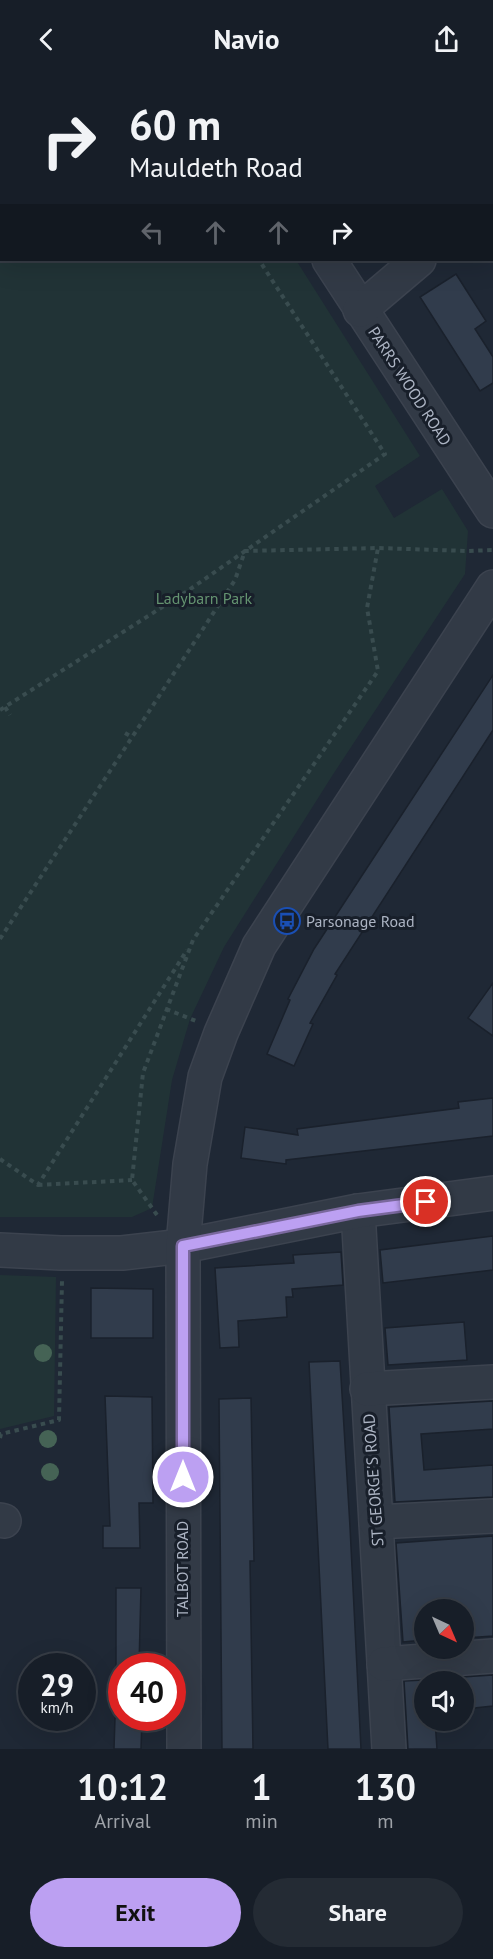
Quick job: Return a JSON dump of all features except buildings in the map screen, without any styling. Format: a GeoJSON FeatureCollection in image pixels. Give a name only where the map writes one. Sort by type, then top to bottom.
{"type":"FeatureCollection","features":[{"type":"Feature","properties":{"kind":"street","name":"PARRS WOOD ROAD"},"geometry":{"type":"LineString","coordinates":[[330,261],[493,511]]}},
{"type":"Feature","properties":{"kind":"street"},"geometry":{"type":"LineString","coordinates":[[360,310],[418,261]]}},
{"type":"Feature","properties":{"kind":"street"},"geometry":{"type":"LineString","coordinates":[[183,1246],[189,1164],[205,1077],[221,1033],[259,946],[493,587]]}},
{"type":"Feature","properties":{"kind":"street"},"geometry":{"type":"LineString","coordinates":[[0,1250],[122,1253],[183,1246],[358,1211],[493,1193]]}},
{"type":"Feature","properties":{"kind":"street","name":"ST GEORGE'S ROAD"},"geometry":{"type":"LineString","coordinates":[[358,1211],[389,1749]]}},
{"type":"Feature","properties":{"kind":"street","name":"TALBOT ROAD"},"geometry":{"type":"LineString","coordinates":[[183,1246],[184,1749]]}},
{"type":"Feature","properties":{"kind":"street"},"geometry":{"type":"LineString","coordinates":[[367,1389],[493,1382]]}},
{"type":"Feature","properties":{"kind":"street"},"geometry":{"type":"LineString","coordinates":[[376,1522],[493,1516]]}},
{"type":"Feature","properties":{"kind":"street"},"geometry":{"type":"LineString","coordinates":[[384,1664],[493,1656]]}},
{"type":"Feature","properties":{"kind":"path"},"geometry":{"type":"LineString","coordinates":[[10,715],[2,708],[186,592],[385,454],[260,261]]}},
{"type":"Feature","properties":{"kind":"path"},"geometry":{"type":"LineString","coordinates":[[245,551],[378,548],[493,550]]}},
{"type":"Feature","properties":{"kind":"path"},"geometry":{"type":"LineString","coordinates":[[38,1185],[193,940],[378,671],[368,608],[378,548]]}},
{"type":"Feature","properties":{"kind":"path"},"geometry":{"type":"LineString","coordinates":[[0,939],[235,580],[245,551]]}},
{"type":"Feature","properties":{"kind":"path"},"geometry":{"type":"LineString","coordinates":[[125,733],[132,737]]}},
{"type":"Feature","properties":{"kind":"path"},"geometry":{"type":"LineString","coordinates":[[161,1221],[132,1180],[143,1073],[193,940]]}},
{"type":"Feature","properties":{"kind":"path"},"geometry":{"type":"LineString","coordinates":[[166,1009],[204,1025]]}},
{"type":"Feature","properties":{"kind":"path"},"geometry":{"type":"LineString","coordinates":[[0,1159],[38,1185],[132,1180]]}},
{"type":"Feature","properties":{"kind":"path"},"geometry":{"type":"LineString","coordinates":[[0,1438],[1,1434],[59,1420],[61,1253]]}},
{"type":"Feature","properties":{"kind":"green space","name":"Ladybarn Park"},"geometry":{"type":"Polygon","coordinates":[[[0,261],[297,261],[420,456],[375,486],[394,518],[442,489],[468,531],[465,574],[332,776],[224,947],[190,1019],[172,1080],[152,1208],[132,1217],[0,1217],[0,261]]]}},
{"type":"Feature","properties":{"kind":"green space"},"geometry":{"type":"Polygon","coordinates":[[[0,1275],[56,1277],[54,1416],[0,1429],[0,1275]]]}},
{"type":"Feature","properties":{"kind":"place","name":"Parsonage Road"},"geometry":{"type":"Point","coordinates":[287,921]}},
{"type":"Feature","properties":{"kind":"route"},"geometry":{"type":"LineString","coordinates":[[183,1477],[183,1246],[358,1211],[426,1202]]}}]}
